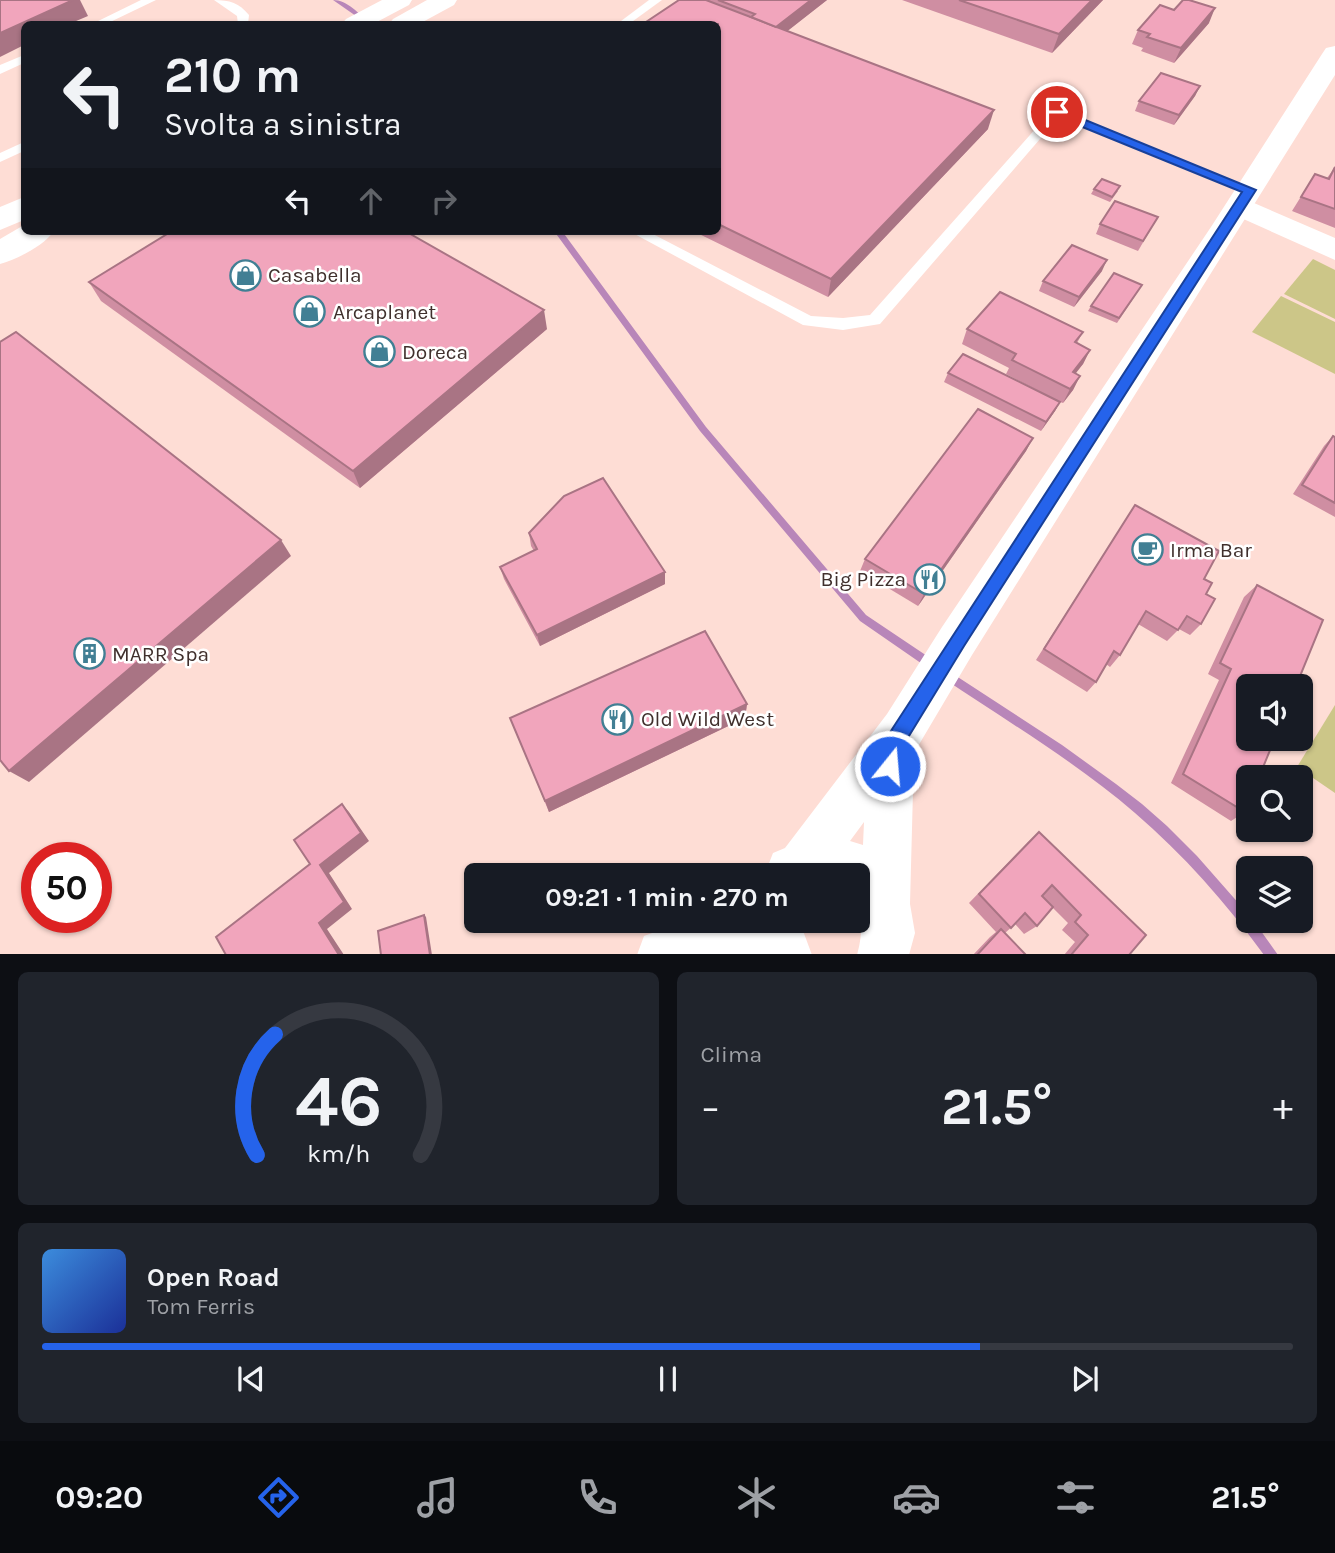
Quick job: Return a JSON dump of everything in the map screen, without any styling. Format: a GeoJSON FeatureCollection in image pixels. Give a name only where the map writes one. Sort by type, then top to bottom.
{"type":"FeatureCollection","features":[{"type":"Feature","properties":{"kind":"main road"},"geometry":{"type":"LineString","coordinates":[[408,21],[446,0]]}},
{"type":"Feature","properties":{"kind":"main road"},"geometry":{"type":"LineString","coordinates":[[361,21],[390,5]]}},
{"type":"Feature","properties":{"kind":"main road"},"geometry":{"type":"LineString","coordinates":[[801,863],[897,738],[957,640],[1335,54]]}},
{"type":"Feature","properties":{"kind":"main road"},"geometry":{"type":"LineString","coordinates":[[0,220],[21,209]]}},
{"type":"Feature","properties":{"kind":"main road"},"geometry":{"type":"LineString","coordinates":[[0,253],[31,235]]}},
{"type":"Feature","properties":{"kind":"main road"},"geometry":{"type":"LineString","coordinates":[[887,939],[897,738]]}},
{"type":"Feature","properties":{"kind":"main road"},"geometry":{"type":"LineString","coordinates":[[810,863],[822,858],[847,863]]}},
{"type":"Feature","properties":{"kind":"main road"},"geometry":{"type":"LineString","coordinates":[[870,879],[874,883],[887,939]]}},
{"type":"Feature","properties":{"kind":"main road"},"geometry":{"type":"LineString","coordinates":[[638,954],[682,933]]}},
{"type":"Feature","properties":{"kind":"main road"},"geometry":{"type":"LineString","coordinates":[[776,933],[786,954]]}},
{"type":"Feature","properties":{"kind":"main road"},"geometry":{"type":"LineString","coordinates":[[663,954],[707,949],[747,954]]}},
{"type":"Feature","properties":{"kind":"street"},"geometry":{"type":"LineString","coordinates":[[1244,198],[1335,250]]}},
{"type":"Feature","properties":{"kind":"lane"},"geometry":{"type":"LineString","coordinates":[[104,21],[150,0]]}},
{"type":"Feature","properties":{"kind":"lane"},"geometry":{"type":"LineString","coordinates":[[220,0],[236,8],[243,15],[243,21]]}},
{"type":"Feature","properties":{"kind":"lane"},"geometry":{"type":"LineString","coordinates":[[626,21],[656,0]]}},
{"type":"Feature","properties":{"kind":"lane"},"geometry":{"type":"LineString","coordinates":[[0,71],[21,60]]}},
{"type":"Feature","properties":{"kind":"lane"},"geometry":{"type":"LineString","coordinates":[[644,235],[808,321],[843,324],[875,320],[1057,112],[1244,198]]}},
{"type":"Feature","properties":{"kind":"lane"},"geometry":{"type":"LineString","coordinates":[[0,158],[21,148]]}},
{"type":"Feature","properties":{"kind":"shaded area"},"geometry":{"type":"Polygon","coordinates":[[[1313,259],[1335,270],[1335,319],[1284,294],[1313,259]]]}},
{"type":"Feature","properties":{"kind":"shaded area"},"geometry":{"type":"Polygon","coordinates":[[[1281,296],[1335,322],[1335,374],[1252,332],[1281,296]]]}},
{"type":"Feature","properties":{"kind":"shaded area"},"geometry":{"type":"Polygon","coordinates":[[[1335,705],[1335,793],[1313,778],[1313,765],[1298,765],[1307,751],[1313,751],[1313,741],[1335,705]]]}},
{"type":"Feature","properties":{"kind":"building"},"geometry":{"type":"Polygon","coordinates":[[[0,0],[73,0],[21,21],[21,24],[0,33],[0,0]]]}},
{"type":"Feature","properties":{"kind":"building"},"geometry":{"type":"Polygon","coordinates":[[[679,0],[706,0],[994,110],[831,279],[721,225],[721,21],[648,21],[679,0]]]}},
{"type":"Feature","properties":{"kind":"building"},"geometry":{"type":"Polygon","coordinates":[[[718,0],[811,0],[776,27],[751,17],[755,14],[718,0]]]}},
{"type":"Feature","properties":{"kind":"building"},"geometry":{"type":"Polygon","coordinates":[[[959,0],[1092,0],[1059,34],[959,0]]]}},
{"type":"Feature","properties":{"kind":"building"},"geometry":{"type":"Polygon","coordinates":[[[1183,0],[1215,8],[1181,48],[1147,37],[1150,34],[1138,30],[1160,5],[1174,10],[1183,0]]]}},
{"type":"Feature","properties":{"kind":"building"},"geometry":{"type":"Polygon","coordinates":[[[1161,73],[1200,86],[1179,115],[1139,101],[1161,73]]]}},
{"type":"Feature","properties":{"kind":"building"},"geometry":{"type":"Polygon","coordinates":[[[1335,167],[1335,209],[1301,197],[1315,174],[1329,179],[1335,167]]]}},
{"type":"Feature","properties":{"kind":"building"},"geometry":{"type":"Polygon","coordinates":[[[1102,179],[1120,186],[1112,197],[1094,189],[1102,179]]]}},
{"type":"Feature","properties":{"kind":"building"},"geometry":{"type":"Polygon","coordinates":[[[1115,201],[1158,217],[1143,241],[1100,224],[1115,201]]]}},
{"type":"Feature","properties":{"kind":"building"},"geometry":{"type":"Polygon","coordinates":[[[165,235],[412,235],[544,310],[353,471],[89,282],[165,235]]]}},
{"type":"Feature","properties":{"kind":"building"},"geometry":{"type":"Polygon","coordinates":[[[1072,245],[1107,260],[1079,297],[1043,281],[1072,245]]]}},
{"type":"Feature","properties":{"kind":"building"},"geometry":{"type":"Polygon","coordinates":[[[1114,273],[1142,285],[1119,318],[1091,306],[1114,273]]]}},
{"type":"Feature","properties":{"kind":"building"},"geometry":{"type":"Polygon","coordinates":[[[1000,292],[1083,332],[1075,342],[1090,350],[1073,372],[1080,376],[1070,389],[1012,360],[1016,354],[967,329],[1000,292]]]}},
{"type":"Feature","properties":{"kind":"building","name":"MARR Spa"},"geometry":{"type":"Polygon","coordinates":[[[16,332],[281,540],[9,771],[0,760],[0,342],[16,332]]]}},
{"type":"Feature","properties":{"kind":"building"},"geometry":{"type":"Polygon","coordinates":[[[963,354],[1060,402],[1046,422],[948,373],[963,354]]]}},
{"type":"Feature","properties":{"kind":"building"},"geometry":{"type":"Polygon","coordinates":[[[978,409],[1033,438],[924,594],[865,559],[978,409]]]}},
{"type":"Feature","properties":{"kind":"building"},"geometry":{"type":"Polygon","coordinates":[[[1333,436],[1335,437],[1335,503],[1302,485],[1333,436]]]}},
{"type":"Feature","properties":{"kind":"building"},"geometry":{"type":"Polygon","coordinates":[[[603,478],[665,572],[537,635],[500,567],[537,549],[529,533],[564,496],[603,478]]]}},
{"type":"Feature","properties":{"kind":"building"},"geometry":{"type":"Polygon","coordinates":[[[1135,505],[1219,551],[1204,579],[1212,583],[1206,594],[1215,599],[1201,624],[1187,616],[1178,630],[1146,611],[1120,655],[1114,651],[1096,682],[1044,649],[1135,505]]]}},
{"type":"Feature","properties":{"kind":"building"},"geometry":{"type":"Polygon","coordinates":[[[1257,585],[1323,620],[1301,674],[1236,674],[1236,751],[1270,751],[1264,765],[1236,765],[1236,806],[1183,774],[1231,669],[1220,663],[1257,585]]]}},
{"type":"Feature","properties":{"kind":"building"},"geometry":{"type":"Polygon","coordinates":[[[705,631],[747,704],[545,801],[510,718],[705,631]]]}},
{"type":"Feature","properties":{"kind":"building"},"geometry":{"type":"Polygon","coordinates":[[[342,804],[361,833],[320,865],[344,902],[319,923],[338,954],[225,954],[216,937],[310,864],[294,840],[342,804]]]}},
{"type":"Feature","properties":{"kind":"building"},"geometry":{"type":"Polygon","coordinates":[[[1039,832],[1146,935],[1130,954],[1072,954],[1088,935],[1075,922],[1081,915],[1052,885],[1042,896],[1053,907],[1037,926],[1025,913],[1011,928],[979,894],[1039,832]]]}},
{"type":"Feature","properties":{"kind":"building"},"geometry":{"type":"Polygon","coordinates":[[[424,915],[430,954],[381,954],[378,931],[424,915]]]}},
{"type":"Feature","properties":{"kind":"building"},"geometry":{"type":"Polygon","coordinates":[[[1001,929],[1025,954],[978,954],[1001,929]]]}},
{"type":"Feature","properties":{"kind":"waterway"},"geometry":{"type":"LineString","coordinates":[[336,0],[363,21]]}},
{"type":"Feature","properties":{"kind":"waterway"},"geometry":{"type":"LineString","coordinates":[[561,235],[703,429],[863,618],[932,665]]}},
{"type":"Feature","properties":{"kind":"waterway"},"geometry":{"type":"LineString","coordinates":[[947,675],[1058,748],[1138,808],[1207,875],[1271,954]]}},
{"type":"Feature","properties":{"kind":"place","name":"Casabella"},"geometry":{"type":"Point","coordinates":[245,275]}},
{"type":"Feature","properties":{"kind":"place","name":"Arcaplanet"},"geometry":{"type":"Point","coordinates":[310,312]}},
{"type":"Feature","properties":{"kind":"place","name":"Doreca"},"geometry":{"type":"Point","coordinates":[379,352]}},
{"type":"Feature","properties":{"kind":"place","name":"Irma Bar"},"geometry":{"type":"Point","coordinates":[1147,550]}},
{"type":"Feature","properties":{"kind":"place","name":"Big Pizza"},"geometry":{"type":"Point","coordinates":[929,579]}},
{"type":"Feature","properties":{"kind":"place","name":"MARR Spa"},"geometry":{"type":"Point","coordinates":[89,654]}},
{"type":"Feature","properties":{"kind":"place","name":"Old Wild West"},"geometry":{"type":"Point","coordinates":[618,719]}},
{"type":"Feature","properties":{"kind":"route"},"geometry":{"type":"LineString","coordinates":[[890,766],[891,747],[957,640],[1249,190],[1057,112]]}}]}
